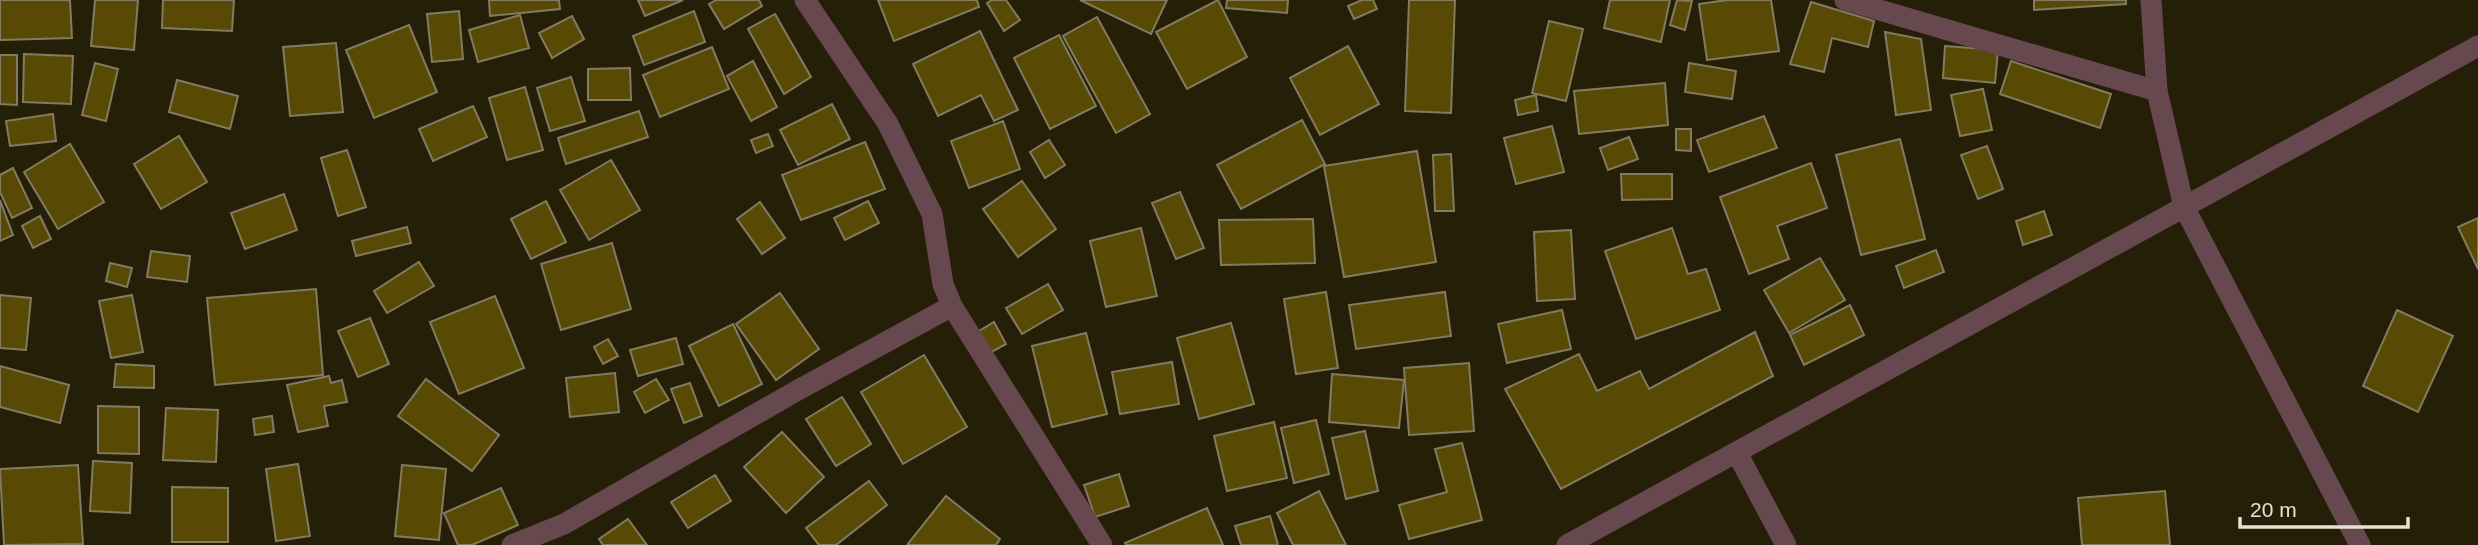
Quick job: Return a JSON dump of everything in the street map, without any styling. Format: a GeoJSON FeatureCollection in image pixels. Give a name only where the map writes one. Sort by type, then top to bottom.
{"type":"FeatureCollection","features":[{"type":"Feature","properties":{"kind":"street"},"geometry":{"type":"LineString","coordinates":[[805,0],[888,124],[932,214],[943,284],[952,306],[1102,545]]}},
{"type":"Feature","properties":{"kind":"street"},"geometry":{"type":"LineString","coordinates":[[1845,0],[2157,91]]}},
{"type":"Feature","properties":{"kind":"street"},"geometry":{"type":"LineString","coordinates":[[2151,0],[2157,91],[2184,207],[2360,545]]}},
{"type":"Feature","properties":{"kind":"street"},"geometry":{"type":"LineString","coordinates":[[1567,545],[2478,46]]}},
{"type":"Feature","properties":{"kind":"street"},"geometry":{"type":"LineString","coordinates":[[512,545],[564,524],[798,390],[952,306]]}},
{"type":"Feature","properties":{"kind":"street"},"geometry":{"type":"LineString","coordinates":[[1737,453],[1786,545]]}},
{"type":"Feature","properties":{"kind":"building"},"geometry":{"type":"Polygon","coordinates":[[[0,0],[70,0],[72,38],[0,40],[0,0]]]}},
{"type":"Feature","properties":{"kind":"building"},"geometry":{"type":"Polygon","coordinates":[[[95,0],[138,0],[134,50],[91,46],[95,0]]]}},
{"type":"Feature","properties":{"kind":"building"},"geometry":{"type":"Polygon","coordinates":[[[163,0],[234,0],[232,31],[162,28],[163,0]]]}},
{"type":"Feature","properties":{"kind":"building"},"geometry":{"type":"Polygon","coordinates":[[[489,0],[559,0],[560,9],[490,16],[489,0]]]}},
{"type":"Feature","properties":{"kind":"building"},"geometry":{"type":"Polygon","coordinates":[[[638,0],[683,0],[645,16],[638,0]]]}},
{"type":"Feature","properties":{"kind":"building"},"geometry":{"type":"Polygon","coordinates":[[[716,0],[759,0],[762,6],[724,29],[709,4],[716,0]]]}},
{"type":"Feature","properties":{"kind":"building"},"geometry":{"type":"Polygon","coordinates":[[[878,0],[977,0],[979,7],[894,41],[878,0]]]}},
{"type":"Feature","properties":{"kind":"building"},"geometry":{"type":"Polygon","coordinates":[[[992,0],[1006,0],[1020,20],[1004,31],[987,3],[992,0]]]}},
{"type":"Feature","properties":{"kind":"building"},"geometry":{"type":"Polygon","coordinates":[[[1080,0],[1167,0],[1151,34],[1080,0]]]}},
{"type":"Feature","properties":{"kind":"building"},"geometry":{"type":"Polygon","coordinates":[[[1218,0],[1247,57],[1187,89],[1156,32],[1218,0]]]}},
{"type":"Feature","properties":{"kind":"building"},"geometry":{"type":"Polygon","coordinates":[[[1227,0],[1288,0],[1287,13],[1226,8],[1227,0]]]}},
{"type":"Feature","properties":{"kind":"building"},"geometry":{"type":"Polygon","coordinates":[[[1362,0],[1373,0],[1377,9],[1354,19],[1348,6],[1362,0]]]}},
{"type":"Feature","properties":{"kind":"building"},"geometry":{"type":"Polygon","coordinates":[[[1409,0],[1455,0],[1451,113],[1405,111],[1409,0]]]}},
{"type":"Feature","properties":{"kind":"building"},"geometry":{"type":"Polygon","coordinates":[[[1610,0],[1670,0],[1661,42],[1604,28],[1610,0]]]}},
{"type":"Feature","properties":{"kind":"building"},"geometry":{"type":"Polygon","coordinates":[[[1677,0],[1692,1],[1685,30],[1670,25],[1677,0]]]}},
{"type":"Feature","properties":{"kind":"building"},"geometry":{"type":"Polygon","coordinates":[[[1727,0],[1771,0],[1779,51],[1707,60],[1699,4],[1727,0]]]}},
{"type":"Feature","properties":{"kind":"building"},"geometry":{"type":"Polygon","coordinates":[[[2034,0],[2126,0],[2126,4],[2034,10],[2034,0]]]}},
{"type":"Feature","properties":{"kind":"building"},"geometry":{"type":"Polygon","coordinates":[[[1811,2],[1874,21],[1868,47],[1832,38],[1824,72],[1790,64],[1811,2]]]}},
{"type":"Feature","properties":{"kind":"building"},"geometry":{"type":"Polygon","coordinates":[[[459,11],[463,59],[432,62],[427,14],[459,11]]]}},
{"type":"Feature","properties":{"kind":"building"},"geometry":{"type":"Polygon","coordinates":[[[694,11],[705,42],[644,65],[633,36],[694,11]]]}},
{"type":"Feature","properties":{"kind":"building"},"geometry":{"type":"Polygon","coordinates":[[[775,14],[811,77],[784,94],[748,29],[775,14]]]}},
{"type":"Feature","properties":{"kind":"building"},"geometry":{"type":"Polygon","coordinates":[[[520,15],[529,48],[478,62],[469,30],[520,15]]]}},
{"type":"Feature","properties":{"kind":"building"},"geometry":{"type":"Polygon","coordinates":[[[572,16],[584,39],[552,58],[539,33],[572,16]]]}},
{"type":"Feature","properties":{"kind":"building"},"geometry":{"type":"Polygon","coordinates":[[[1097,17],[1150,114],[1116,133],[1063,36],[1097,17]]]}},
{"type":"Feature","properties":{"kind":"building"},"geometry":{"type":"Polygon","coordinates":[[[1549,21],[1583,29],[1566,101],[1532,93],[1549,21]]]}},
{"type":"Feature","properties":{"kind":"building"},"geometry":{"type":"Polygon","coordinates":[[[409,25],[437,92],[374,118],[346,50],[409,25]]]}},
{"type":"Feature","properties":{"kind":"building"},"geometry":{"type":"Polygon","coordinates":[[[980,31],[1018,110],[994,121],[981,95],[938,116],[913,64],[980,31]]]}},
{"type":"Feature","properties":{"kind":"building"},"geometry":{"type":"Polygon","coordinates":[[[1885,32],[1921,39],[1931,110],[1896,115],[1885,32]]]}},
{"type":"Feature","properties":{"kind":"building"},"geometry":{"type":"Polygon","coordinates":[[[1059,35],[1096,106],[1050,129],[1014,58],[1059,35]]]}},
{"type":"Feature","properties":{"kind":"building"},"geometry":{"type":"Polygon","coordinates":[[[336,43],[343,112],[290,116],[283,47],[336,43]]]}},
{"type":"Feature","properties":{"kind":"building"},"geometry":{"type":"Polygon","coordinates":[[[1348,46],[1379,104],[1320,135],[1290,78],[1348,46]]]}},
{"type":"Feature","properties":{"kind":"building"},"geometry":{"type":"Polygon","coordinates":[[[1945,46],[1998,50],[1995,83],[1943,78],[1945,46]]]}},
{"type":"Feature","properties":{"kind":"building"},"geometry":{"type":"Polygon","coordinates":[[[712,47],[729,89],[660,117],[643,75],[712,47]]]}},
{"type":"Feature","properties":{"kind":"building"},"geometry":{"type":"Polygon","coordinates":[[[24,54],[73,56],[71,104],[23,102],[24,54]]]}},
{"type":"Feature","properties":{"kind":"building"},"geometry":{"type":"Polygon","coordinates":[[[0,55],[17,55],[17,105],[0,104],[0,55]]]}},
{"type":"Feature","properties":{"kind":"building"},"geometry":{"type":"Polygon","coordinates":[[[753,61],[777,107],[751,121],[727,76],[753,61]]]}},
{"type":"Feature","properties":{"kind":"building"},"geometry":{"type":"Polygon","coordinates":[[[2011,61],[2111,94],[2100,128],[2000,94],[2011,61]]]}},
{"type":"Feature","properties":{"kind":"building"},"geometry":{"type":"Polygon","coordinates":[[[95,63],[118,69],[106,121],[82,115],[95,63]]]}},
{"type":"Feature","properties":{"kind":"building"},"geometry":{"type":"Polygon","coordinates":[[[1689,63],[1736,71],[1732,99],[1685,92],[1689,63]]]}},
{"type":"Feature","properties":{"kind":"building"},"geometry":{"type":"Polygon","coordinates":[[[630,68],[631,100],[588,100],[588,69],[630,68]]]}},
{"type":"Feature","properties":{"kind":"building"},"geometry":{"type":"Polygon","coordinates":[[[571,77],[585,121],[550,131],[537,88],[571,77]]]}},
{"type":"Feature","properties":{"kind":"building"},"geometry":{"type":"Polygon","coordinates":[[[177,80],[238,96],[230,129],[169,112],[177,80]]]}},
{"type":"Feature","properties":{"kind":"building"},"geometry":{"type":"Polygon","coordinates":[[[1665,83],[1668,125],[1579,134],[1574,91],[1665,83]]]}},
{"type":"Feature","properties":{"kind":"building"},"geometry":{"type":"Polygon","coordinates":[[[525,87],[543,150],[507,160],[489,98],[525,87]]]}},
{"type":"Feature","properties":{"kind":"building"},"geometry":{"type":"Polygon","coordinates":[[[1983,89],[1992,130],[1960,136],[1951,95],[1983,89]]]}},
{"type":"Feature","properties":{"kind":"building"},"geometry":{"type":"Polygon","coordinates":[[[1536,95],[1538,111],[1518,115],[1515,100],[1536,95]]]}},
{"type":"Feature","properties":{"kind":"building"},"geometry":{"type":"Polygon","coordinates":[[[832,104],[850,139],[798,165],[780,130],[832,104]]]}},
{"type":"Feature","properties":{"kind":"building"},"geometry":{"type":"Polygon","coordinates":[[[473,106],[487,137],[433,161],[419,129],[473,106]]]}},
{"type":"Feature","properties":{"kind":"building"},"geometry":{"type":"Polygon","coordinates":[[[639,111],[648,137],[566,164],[558,138],[639,111]]]}},
{"type":"Feature","properties":{"kind":"building"},"geometry":{"type":"Polygon","coordinates":[[[53,114],[56,141],[10,146],[6,121],[53,114]]]}},
{"type":"Feature","properties":{"kind":"building"},"geometry":{"type":"Polygon","coordinates":[[[1764,116],[1777,148],[1709,172],[1697,140],[1764,116]]]}},
{"type":"Feature","properties":{"kind":"building"},"geometry":{"type":"Polygon","coordinates":[[[1302,120],[1325,164],[1241,209],[1217,165],[1302,120]]]}},
{"type":"Feature","properties":{"kind":"building"},"geometry":{"type":"Polygon","coordinates":[[[1003,121],[1020,169],[969,188],[951,141],[1003,121]]]}},
{"type":"Feature","properties":{"kind":"building"},"geometry":{"type":"Polygon","coordinates":[[[1552,126],[1564,172],[1516,184],[1504,138],[1552,126]]]}},
{"type":"Feature","properties":{"kind":"building"},"geometry":{"type":"Polygon","coordinates":[[[1676,129],[1691,129],[1691,151],[1676,150],[1676,129]]]}},
{"type":"Feature","properties":{"kind":"building"},"geometry":{"type":"Polygon","coordinates":[[[768,134],[773,146],[756,153],[751,140],[768,134]]]}},
{"type":"Feature","properties":{"kind":"building"},"geometry":{"type":"Polygon","coordinates":[[[179,136],[207,182],[161,209],[134,164],[179,136]]]}},
{"type":"Feature","properties":{"kind":"building"},"geometry":{"type":"Polygon","coordinates":[[[1629,137],[1638,159],[1608,170],[1600,148],[1629,137]]]}},
{"type":"Feature","properties":{"kind":"building"},"geometry":{"type":"Polygon","coordinates":[[[1900,139],[1925,239],[1861,255],[1836,155],[1900,139]]]}},
{"type":"Feature","properties":{"kind":"building"},"geometry":{"type":"Polygon","coordinates":[[[1049,140],[1065,165],[1045,178],[1030,152],[1049,140]]]}},
{"type":"Feature","properties":{"kind":"building"},"geometry":{"type":"Polygon","coordinates":[[[865,142],[885,189],[801,220],[782,175],[865,142]]]}},
{"type":"Feature","properties":{"kind":"building"},"geometry":{"type":"Polygon","coordinates":[[[70,144],[104,202],[58,229],[24,172],[70,144]]]}},
{"type":"Feature","properties":{"kind":"building"},"geometry":{"type":"Polygon","coordinates":[[[1987,146],[2003,189],[1978,199],[1961,155],[1987,146]]]}},
{"type":"Feature","properties":{"kind":"building"},"geometry":{"type":"Polygon","coordinates":[[[347,150],[366,207],[338,216],[321,158],[347,150]]]}},
{"type":"Feature","properties":{"kind":"building"},"geometry":{"type":"Polygon","coordinates":[[[1417,151],[1436,262],[1344,277],[1324,166],[1417,151]]]}},
{"type":"Feature","properties":{"kind":"building"},"geometry":{"type":"Polygon","coordinates":[[[1451,154],[1454,211],[1435,211],[1433,155],[1451,154]]]}},
{"type":"Feature","properties":{"kind":"building"},"geometry":{"type":"Polygon","coordinates":[[[611,160],[640,210],[589,240],[560,190],[611,160]]]}},
{"type":"Feature","properties":{"kind":"building"},"geometry":{"type":"Polygon","coordinates":[[[1811,163],[1827,208],[1777,226],[1789,259],[1749,274],[1720,197],[1811,163]]]}},
{"type":"Feature","properties":{"kind":"building"},"geometry":{"type":"Polygon","coordinates":[[[13,168],[32,208],[12,218],[0,192],[0,175],[13,168]]]}},
{"type":"Feature","properties":{"kind":"building"},"geometry":{"type":"Polygon","coordinates":[[[1621,174],[1672,174],[1672,199],[1622,200],[1621,174]]]}},
{"type":"Feature","properties":{"kind":"building"},"geometry":{"type":"Polygon","coordinates":[[[1022,181],[1056,229],[1018,257],[983,209],[1022,181]]]}},
{"type":"Feature","properties":{"kind":"building"},"geometry":{"type":"Polygon","coordinates":[[[1180,192],[1204,248],[1176,259],[1152,203],[1180,192]]]}},
{"type":"Feature","properties":{"kind":"building"},"geometry":{"type":"Polygon","coordinates":[[[284,194],[297,230],[245,249],[231,213],[284,194]]]}},
{"type":"Feature","properties":{"kind":"building"},"geometry":{"type":"Polygon","coordinates":[[[0,200],[13,235],[0,241],[0,200]]]}},
{"type":"Feature","properties":{"kind":"building"},"geometry":{"type":"Polygon","coordinates":[[[546,201],[566,242],[531,259],[511,219],[546,201]]]}},
{"type":"Feature","properties":{"kind":"building"},"geometry":{"type":"Polygon","coordinates":[[[868,201],[879,223],[845,240],[834,218],[868,201]]]}},
{"type":"Feature","properties":{"kind":"building"},"geometry":{"type":"Polygon","coordinates":[[[760,202],[785,238],[762,254],[737,219],[760,202]]]}},
{"type":"Feature","properties":{"kind":"building"},"geometry":{"type":"Polygon","coordinates":[[[2044,211],[2052,235],[2023,245],[2016,221],[2044,211]]]}},
{"type":"Feature","properties":{"kind":"building"},"geometry":{"type":"Polygon","coordinates":[[[40,216],[51,239],[33,248],[22,226],[40,216]]]}},
{"type":"Feature","properties":{"kind":"building"},"geometry":{"type":"Polygon","coordinates":[[[2478,218],[2478,269],[2458,227],[2478,218]]]}},
{"type":"Feature","properties":{"kind":"building"},"geometry":{"type":"Polygon","coordinates":[[[1313,219],[1315,263],[1221,265],[1219,220],[1313,219]]]}},
{"type":"Feature","properties":{"kind":"building"},"geometry":{"type":"Polygon","coordinates":[[[407,227],[411,243],[356,256],[352,241],[407,227]]]}},
{"type":"Feature","properties":{"kind":"building"},"geometry":{"type":"Polygon","coordinates":[[[1141,228],[1157,296],[1106,307],[1090,241],[1141,228]]]}},
{"type":"Feature","properties":{"kind":"building"},"geometry":{"type":"Polygon","coordinates":[[[1672,228],[1688,274],[1706,269],[1720,310],[1636,339],[1605,251],[1672,228]]]}},
{"type":"Feature","properties":{"kind":"building"},"geometry":{"type":"Polygon","coordinates":[[[1571,230],[1575,299],[1537,301],[1534,232],[1571,230]]]}},
{"type":"Feature","properties":{"kind":"building"},"geometry":{"type":"Polygon","coordinates":[[[612,243],[631,309],[561,330],[541,264],[612,243]]]}},
{"type":"Feature","properties":{"kind":"building"},"geometry":{"type":"Polygon","coordinates":[[[1936,250],[1944,272],[1904,288],[1896,266],[1936,250]]]}},
{"type":"Feature","properties":{"kind":"building"},"geometry":{"type":"Polygon","coordinates":[[[151,251],[190,256],[187,282],[147,277],[151,251]]]}},
{"type":"Feature","properties":{"kind":"building"},"geometry":{"type":"Polygon","coordinates":[[[1820,258],[1845,300],[1789,333],[1764,290],[1820,258]]]}},
{"type":"Feature","properties":{"kind":"building"},"geometry":{"type":"Polygon","coordinates":[[[419,262],[434,286],[387,313],[374,291],[419,262]]]}},
{"type":"Feature","properties":{"kind":"building"},"geometry":{"type":"Polygon","coordinates":[[[110,263],[132,268],[127,287],[106,281],[110,263]]]}},
{"type":"Feature","properties":{"kind":"building"},"geometry":{"type":"Polygon","coordinates":[[[1048,284],[1063,310],[1022,334],[1006,308],[1048,284]]]}},
{"type":"Feature","properties":{"kind":"building"},"geometry":{"type":"Polygon","coordinates":[[[316,289],[323,375],[215,385],[207,298],[316,289]]]}},
{"type":"Feature","properties":{"kind":"building"},"geometry":{"type":"Polygon","coordinates":[[[1326,292],[1338,368],[1296,374],[1284,299],[1326,292]]]}},
{"type":"Feature","properties":{"kind":"building"},"geometry":{"type":"Polygon","coordinates":[[[1445,292],[1451,336],[1356,349],[1349,305],[1445,292]]]}},
{"type":"Feature","properties":{"kind":"building"},"geometry":{"type":"Polygon","coordinates":[[[780,293],[819,349],[776,380],[736,324],[780,293]]]}},
{"type":"Feature","properties":{"kind":"building"},"geometry":{"type":"Polygon","coordinates":[[[0,295],[31,298],[26,350],[0,348],[0,295]]]}},
{"type":"Feature","properties":{"kind":"building"},"geometry":{"type":"Polygon","coordinates":[[[132,295],[143,352],[111,358],[99,301],[132,295]]]}},
{"type":"Feature","properties":{"kind":"building"},"geometry":{"type":"Polygon","coordinates":[[[495,296],[524,368],[459,394],[430,322],[495,296]]]}},
{"type":"Feature","properties":{"kind":"building"},"geometry":{"type":"Polygon","coordinates":[[[1850,305],[1864,335],[1804,365],[1790,335],[1850,305]]]}},
{"type":"Feature","properties":{"kind":"building"},"geometry":{"type":"Polygon","coordinates":[[[1562,310],[1571,349],[1507,363],[1498,324],[1562,310]]]}},
{"type":"Feature","properties":{"kind":"building"},"geometry":{"type":"Polygon","coordinates":[[[2397,310],[2453,336],[2418,412],[2363,386],[2397,310]]]}},
{"type":"Feature","properties":{"kind":"building"},"geometry":{"type":"Polygon","coordinates":[[[370,318],[389,364],[358,377],[338,331],[370,318]]]}},
{"type":"Feature","properties":{"kind":"building"},"geometry":{"type":"Polygon","coordinates":[[[994,322],[1006,344],[986,355],[974,334],[994,322]]]}},
{"type":"Feature","properties":{"kind":"building"},"geometry":{"type":"Polygon","coordinates":[[[1231,323],[1254,404],[1199,419],[1177,338],[1231,323]]]}},
{"type":"Feature","properties":{"kind":"building"},"geometry":{"type":"Polygon","coordinates":[[[733,324],[762,384],[719,406],[689,346],[733,324]]]}},
{"type":"Feature","properties":{"kind":"building"},"geometry":{"type":"Polygon","coordinates":[[[1755,332],[1773,376],[1561,489],[1505,389],[1579,354],[1597,391],[1640,371],[1649,389],[1755,332]]]}},
{"type":"Feature","properties":{"kind":"building"},"geometry":{"type":"Polygon","coordinates":[[[1086,333],[1107,414],[1052,427],[1032,346],[1086,333]]]}},
{"type":"Feature","properties":{"kind":"building"},"geometry":{"type":"Polygon","coordinates":[[[676,338],[683,364],[638,376],[630,350],[676,338]]]}},
{"type":"Feature","properties":{"kind":"building"},"geometry":{"type":"Polygon","coordinates":[[[608,339],[618,356],[603,364],[594,347],[608,339]]]}},
{"type":"Feature","properties":{"kind":"building"},"geometry":{"type":"Polygon","coordinates":[[[924,355],[967,427],[903,464],[861,392],[924,355]]]}},
{"type":"Feature","properties":{"kind":"building"},"geometry":{"type":"Polygon","coordinates":[[[1172,362],[1179,404],[1120,414],[1112,372],[1172,362]]]}},
{"type":"Feature","properties":{"kind":"building"},"geometry":{"type":"Polygon","coordinates":[[[1469,363],[1474,431],[1409,435],[1404,368],[1469,363]]]}},
{"type":"Feature","properties":{"kind":"building"},"geometry":{"type":"Polygon","coordinates":[[[116,364],[154,366],[154,388],[114,387],[116,364]]]}},
{"type":"Feature","properties":{"kind":"building"},"geometry":{"type":"Polygon","coordinates":[[[0,366],[69,385],[60,423],[0,407],[0,366]]]}},
{"type":"Feature","properties":{"kind":"building"},"geometry":{"type":"Polygon","coordinates":[[[615,373],[619,412],[570,417],[566,378],[615,373]]]}},
{"type":"Feature","properties":{"kind":"building"},"geometry":{"type":"Polygon","coordinates":[[[1332,374],[1404,380],[1399,428],[1329,422],[1332,374]]]}},
{"type":"Feature","properties":{"kind":"building"},"geometry":{"type":"Polygon","coordinates":[[[329,376],[331,383],[342,380],[347,402],[324,406],[328,426],[298,432],[287,385],[329,376]]]}},
{"type":"Feature","properties":{"kind":"building"},"geometry":{"type":"Polygon","coordinates":[[[426,379],[499,435],[472,471],[398,416],[426,379]]]}},
{"type":"Feature","properties":{"kind":"building"},"geometry":{"type":"Polygon","coordinates":[[[656,379],[669,400],[645,413],[634,392],[656,379]]]}},
{"type":"Feature","properties":{"kind":"building"},"geometry":{"type":"Polygon","coordinates":[[[690,383],[702,416],[684,423],[671,389],[690,383]]]}},
{"type":"Feature","properties":{"kind":"building"},"geometry":{"type":"Polygon","coordinates":[[[842,397],[871,444],[836,466],[806,419],[842,397]]]}},
{"type":"Feature","properties":{"kind":"building"},"geometry":{"type":"Polygon","coordinates":[[[98,406],[139,407],[139,454],[98,453],[98,406]]]}},
{"type":"Feature","properties":{"kind":"building"},"geometry":{"type":"Polygon","coordinates":[[[166,408],[218,410],[216,462],[163,460],[166,408]]]}},
{"type":"Feature","properties":{"kind":"building"},"geometry":{"type":"Polygon","coordinates":[[[272,416],[274,432],[255,435],[253,419],[272,416]]]}},
{"type":"Feature","properties":{"kind":"building"},"geometry":{"type":"Polygon","coordinates":[[[1316,420],[1329,474],[1294,483],[1281,428],[1316,420]]]}},
{"type":"Feature","properties":{"kind":"building"},"geometry":{"type":"Polygon","coordinates":[[[1274,422],[1287,478],[1227,491],[1214,436],[1274,422]]]}},
{"type":"Feature","properties":{"kind":"building"},"geometry":{"type":"Polygon","coordinates":[[[1365,431],[1378,491],[1346,499],[1332,438],[1365,431]]]}},
{"type":"Feature","properties":{"kind":"building"},"geometry":{"type":"Polygon","coordinates":[[[782,432],[824,477],[786,513],[744,467],[782,432]]]}},
{"type":"Feature","properties":{"kind":"building"},"geometry":{"type":"Polygon","coordinates":[[[1462,443],[1482,520],[1409,539],[1399,505],[1447,492],[1435,449],[1462,443]]]}},
{"type":"Feature","properties":{"kind":"building"},"geometry":{"type":"Polygon","coordinates":[[[93,461],[132,463],[130,513],[90,511],[93,461]]]}},
{"type":"Feature","properties":{"kind":"building"},"geometry":{"type":"Polygon","coordinates":[[[298,464],[310,536],[276,541],[266,469],[298,464]]]}},
{"type":"Feature","properties":{"kind":"building"},"geometry":{"type":"Polygon","coordinates":[[[78,465],[83,544],[4,545],[0,469],[78,465]]]}},
{"type":"Feature","properties":{"kind":"building"},"geometry":{"type":"Polygon","coordinates":[[[402,465],[446,469],[439,540],[395,536],[402,465]]]}},
{"type":"Feature","properties":{"kind":"building"},"geometry":{"type":"Polygon","coordinates":[[[1119,474],[1129,506],[1095,517],[1084,485],[1119,474]]]}},
{"type":"Feature","properties":{"kind":"building"},"geometry":{"type":"Polygon","coordinates":[[[715,475],[731,501],[688,528],[671,502],[715,475]]]}},
{"type":"Feature","properties":{"kind":"building"},"geometry":{"type":"Polygon","coordinates":[[[869,481],[887,505],[836,545],[819,545],[806,528],[869,481]]]}},
{"type":"Feature","properties":{"kind":"building"},"geometry":{"type":"Polygon","coordinates":[[[172,487],[228,488],[228,542],[172,542],[172,487]]]}},
{"type":"Feature","properties":{"kind":"building"},"geometry":{"type":"Polygon","coordinates":[[[501,488],[518,525],[472,545],[458,545],[444,513],[501,488]]]}},
{"type":"Feature","properties":{"kind":"building"},"geometry":{"type":"Polygon","coordinates":[[[1319,491],[1346,545],[1293,545],[1277,513],[1319,491]]]}},
{"type":"Feature","properties":{"kind":"building"},"geometry":{"type":"Polygon","coordinates":[[[2165,491],[2170,545],[2082,545],[2078,498],[2165,491]]]}},
{"type":"Feature","properties":{"kind":"building"},"geometry":{"type":"Polygon","coordinates":[[[946,496],[1000,539],[996,545],[907,545],[946,496]]]}},
{"type":"Feature","properties":{"kind":"building"},"geometry":{"type":"Polygon","coordinates":[[[1207,508],[1223,545],[1125,543],[1207,508]]]}},
{"type":"Feature","properties":{"kind":"building"},"geometry":{"type":"Polygon","coordinates":[[[1270,516],[1278,545],[1241,545],[1235,526],[1270,516]]]}},
{"type":"Feature","properties":{"kind":"building"},"geometry":{"type":"Polygon","coordinates":[[[628,519],[647,545],[603,545],[599,539],[628,519]]]}}]}
